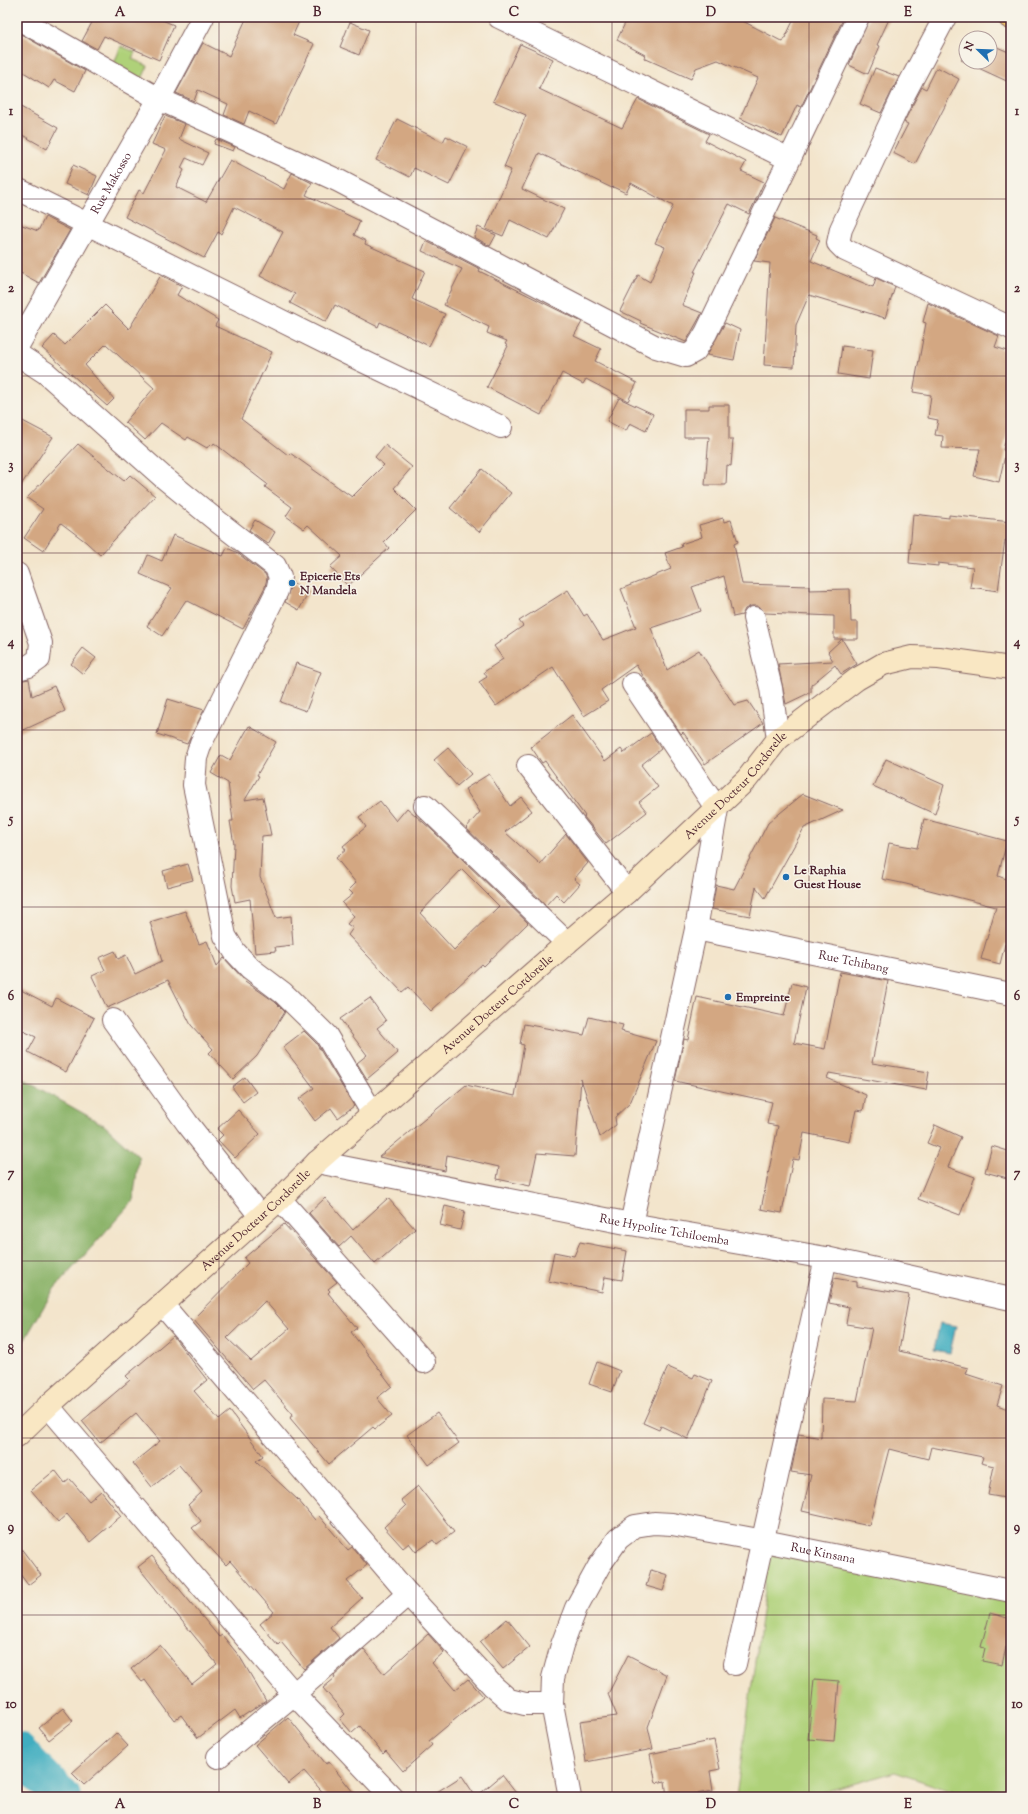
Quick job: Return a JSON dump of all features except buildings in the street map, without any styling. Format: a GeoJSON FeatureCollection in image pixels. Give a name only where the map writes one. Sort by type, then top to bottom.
{"type":"FeatureCollection","features":[{"type":"Feature","properties":{"kind":"street","name":"Rue Makosso"},"geometry":{"type":"LineString","coordinates":[[17,347],[203,17]]}},
{"type":"Feature","properties":{"kind":"street"},"geometry":{"type":"LineString","coordinates":[[499,17],[789,159]]}},
{"type":"Feature","properties":{"kind":"street"},"geometry":{"type":"LineString","coordinates":[[17,18],[158,99],[339,181],[656,347],[678,355],[686,356],[695,350],[706,333],[858,17]]}},
{"type":"Feature","properties":{"kind":"street"},"geometry":{"type":"LineString","coordinates":[[945,17],[902,98],[841,229],[838,242],[845,250],[1011,328]]}},
{"type":"Feature","properties":{"kind":"street"},"geometry":{"type":"LineString","coordinates":[[17,189],[348,354],[501,427]]}},
{"type":"Feature","properties":{"kind":"street"},"geometry":{"type":"LineString","coordinates":[[17,354],[32,362],[46,373],[163,477],[216,521],[275,566],[278,572],[280,577],[277,591],[201,743],[196,758],[194,785],[225,936],[234,952],[250,968],[283,993],[326,1035],[373,1114]]}},
{"type":"Feature","properties":{"kind":"street"},"geometry":{"type":"LineString","coordinates":[[17,574],[41,643],[39,658],[29,666],[17,669]]}},
{"type":"Feature","properties":{"kind":"street"},"geometry":{"type":"LineString","coordinates":[[754,618],[771,688],[778,740]]}},
{"type":"Feature","properties":{"kind":"street","name":"Avenue Docteur Cordorelle"},"geometry":{"type":"LineString","coordinates":[[17,1436],[48,1406],[280,1199],[318,1162],[627,892],[717,809],[747,779],[778,740],[857,679],[883,664],[912,657],[939,658],[1011,668]]}},
{"type":"Feature","properties":{"kind":"street"},"geometry":{"type":"LineString","coordinates":[[631,1224],[696,929],[717,809],[633,684]]}},
{"type":"Feature","properties":{"kind":"street"},"geometry":{"type":"LineString","coordinates":[[528,766],[627,892]]}},
{"type":"Feature","properties":{"kind":"street"},"geometry":{"type":"LineString","coordinates":[[425,806],[567,943]]}},
{"type":"Feature","properties":{"kind":"street","name":"Rue Tchibang"},"geometry":{"type":"LineString","coordinates":[[696,929],[1011,994]]}},
{"type":"Feature","properties":{"kind":"street"},"geometry":{"type":"LineString","coordinates":[[113,1020],[187,1123],[260,1216]]}},
{"type":"Feature","properties":{"kind":"street","name":"Rue Hypolite Tchiloemba"},"geometry":{"type":"LineString","coordinates":[[318,1162],[631,1224],[826,1258],[1011,1299]]}},
{"type":"Feature","properties":{"kind":"street"},"geometry":{"type":"LineString","coordinates":[[280,1199],[424,1362]]}},
{"type":"Feature","properties":{"kind":"street"},"geometry":{"type":"LineString","coordinates":[[735,1664],[764,1541],[826,1258]]}},
{"type":"Feature","properties":{"kind":"street"},"geometry":{"type":"LineString","coordinates":[[162,1304],[408,1594],[493,1686],[509,1700],[526,1704],[552,1704],[570,1797]]}},
{"type":"Feature","properties":{"kind":"street"},"geometry":{"type":"LineString","coordinates":[[48,1406],[294,1694],[392,1797]]}},
{"type":"Feature","properties":{"kind":"street","name":"Rue Kinsana"},"geometry":{"type":"LineString","coordinates":[[552,1704],[553,1678],[562,1645],[576,1608],[599,1566],[618,1540],[635,1526],[654,1523],[672,1524],[1011,1591]]}},
{"type":"Feature","properties":{"kind":"street"},"geometry":{"type":"LineString","coordinates":[[218,1757],[294,1694],[408,1594]]}},
{"type":"Feature","properties":{"kind":"green space"},"geometry":{"type":"Polygon","coordinates":[[[121,46],[135,52],[132,59],[148,66],[141,81],[112,68],[121,46]]]}},
{"type":"Feature","properties":{"kind":"green space"},"geometry":{"type":"Polygon","coordinates":[[[17,1076],[104,1125],[139,1157],[133,1201],[54,1289],[24,1341],[17,1342],[17,1076]]]}},
{"type":"Feature","properties":{"kind":"green space"},"geometry":{"type":"Polygon","coordinates":[[[767,1548],[1011,1599],[1011,1797],[968,1797],[895,1772],[806,1797],[736,1797],[765,1590],[767,1548]]]}},
{"type":"Feature","properties":{"kind":"water"},"geometry":{"type":"Polygon","coordinates":[[[940,1323],[956,1326],[950,1353],[934,1350],[940,1323]]]}},
{"type":"Feature","properties":{"kind":"waterway"},"geometry":{"type":"LineString","coordinates":[[17,1751],[62,1797]]}},
{"type":"Feature","properties":{"kind":"place","name":"Epicerie Ets N Mandela"},"geometry":{"type":"Point","coordinates":[292,583]}},
{"type":"Feature","properties":{"kind":"place","name":"Le Raphia Guest House"},"geometry":{"type":"Point","coordinates":[786,877]}},
{"type":"Feature","properties":{"kind":"place","name":"Empreinte"},"geometry":{"type":"Point","coordinates":[728,997]}}]}
